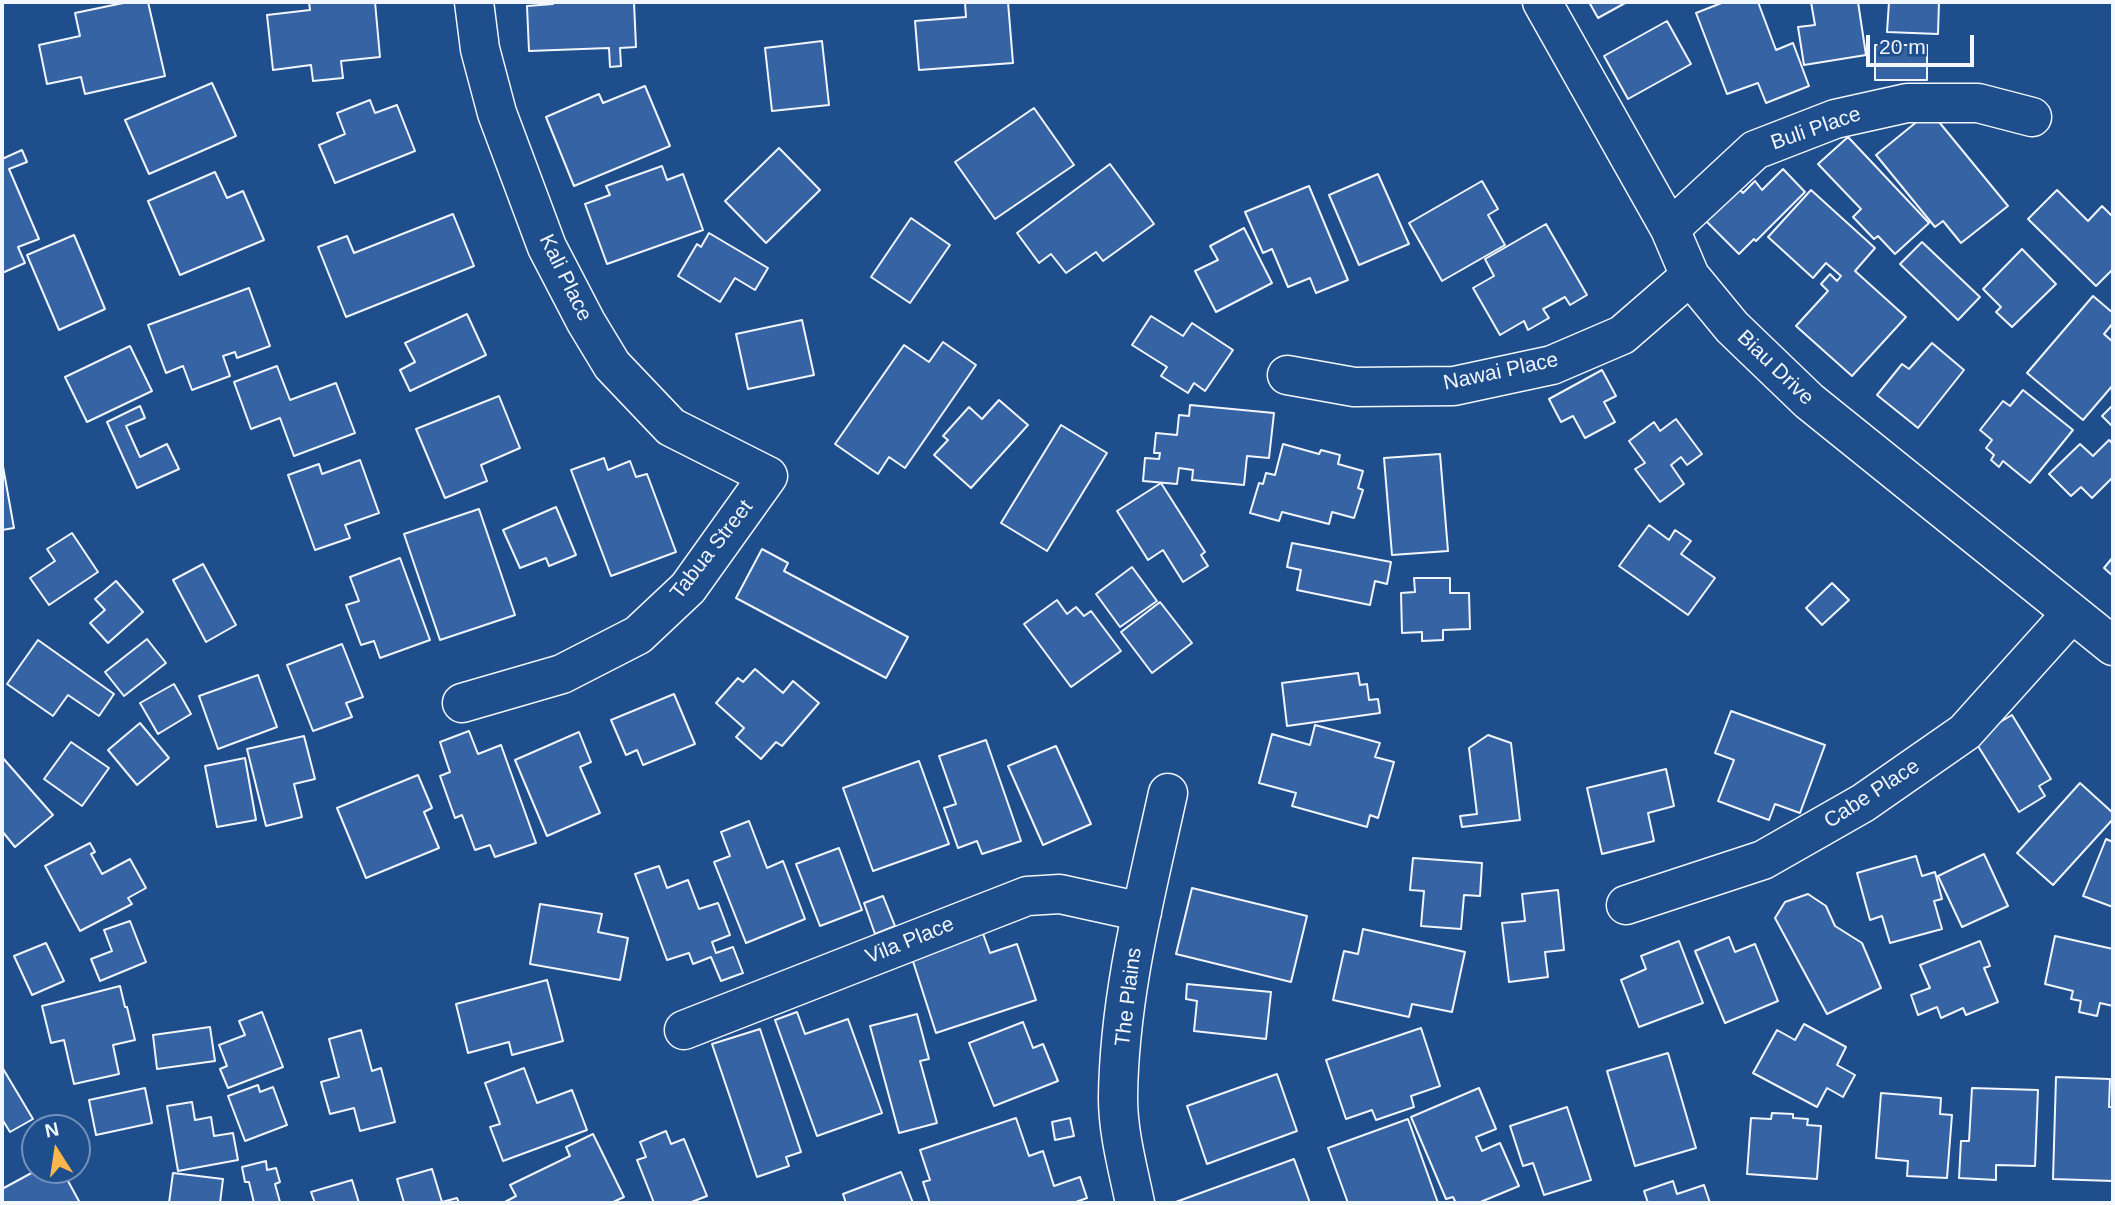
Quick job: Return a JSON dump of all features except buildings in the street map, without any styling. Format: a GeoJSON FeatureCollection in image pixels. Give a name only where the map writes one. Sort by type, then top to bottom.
{"type":"FeatureCollection","features":[{"type":"Feature","properties":{"kind":"street","name":"Kali Place"},"geometry":{"type":"LineString","coordinates":[[474,2],[480,48],[497,113],[538,223],[564,279],[612,365],[671,426],[768,476]]}},
{"type":"Feature","properties":{"kind":"street","name":"Biau Drive"},"geometry":{"type":"LineString","coordinates":[[1542,2],[1670,229],[1690,275],[1732,327],[1808,401],[2113,646]]}},
{"type":"Feature","properties":{"kind":"street","name":"Buli Place"},"geometry":{"type":"LineString","coordinates":[[1670,229],[1755,150],[1835,119],[1907,103],[1978,103],[2032,117]]}},
{"type":"Feature","properties":{"kind":"street","name":"Nawai Place"},"geometry":{"type":"LineString","coordinates":[[1287,376],[1354,387],[1454,386],[1552,365],[1622,335],[1690,275]]}},
{"type":"Feature","properties":{"kind":"street","name":"Tabua Street"},"geometry":{"type":"LineString","coordinates":[[462,703],[562,674],[638,635],[688,587],[768,476]]}},
{"type":"Feature","properties":{"kind":"street","name":"Cabe Place"},"geometry":{"type":"LineString","coordinates":[[1626,905],[1763,860],[1863,803],[1965,732],[2072,613]]}},
{"type":"Feature","properties":{"kind":"street","name":"The Plains"},"geometry":{"type":"LineString","coordinates":[[1135,1203],[1118,1100],[1129,974],[1168,793]]}},
{"type":"Feature","properties":{"kind":"street","name":"Vila Place"},"geometry":{"type":"LineString","coordinates":[[684,1030],[1027,896],[1060,894],[1142,912]]}}]}
